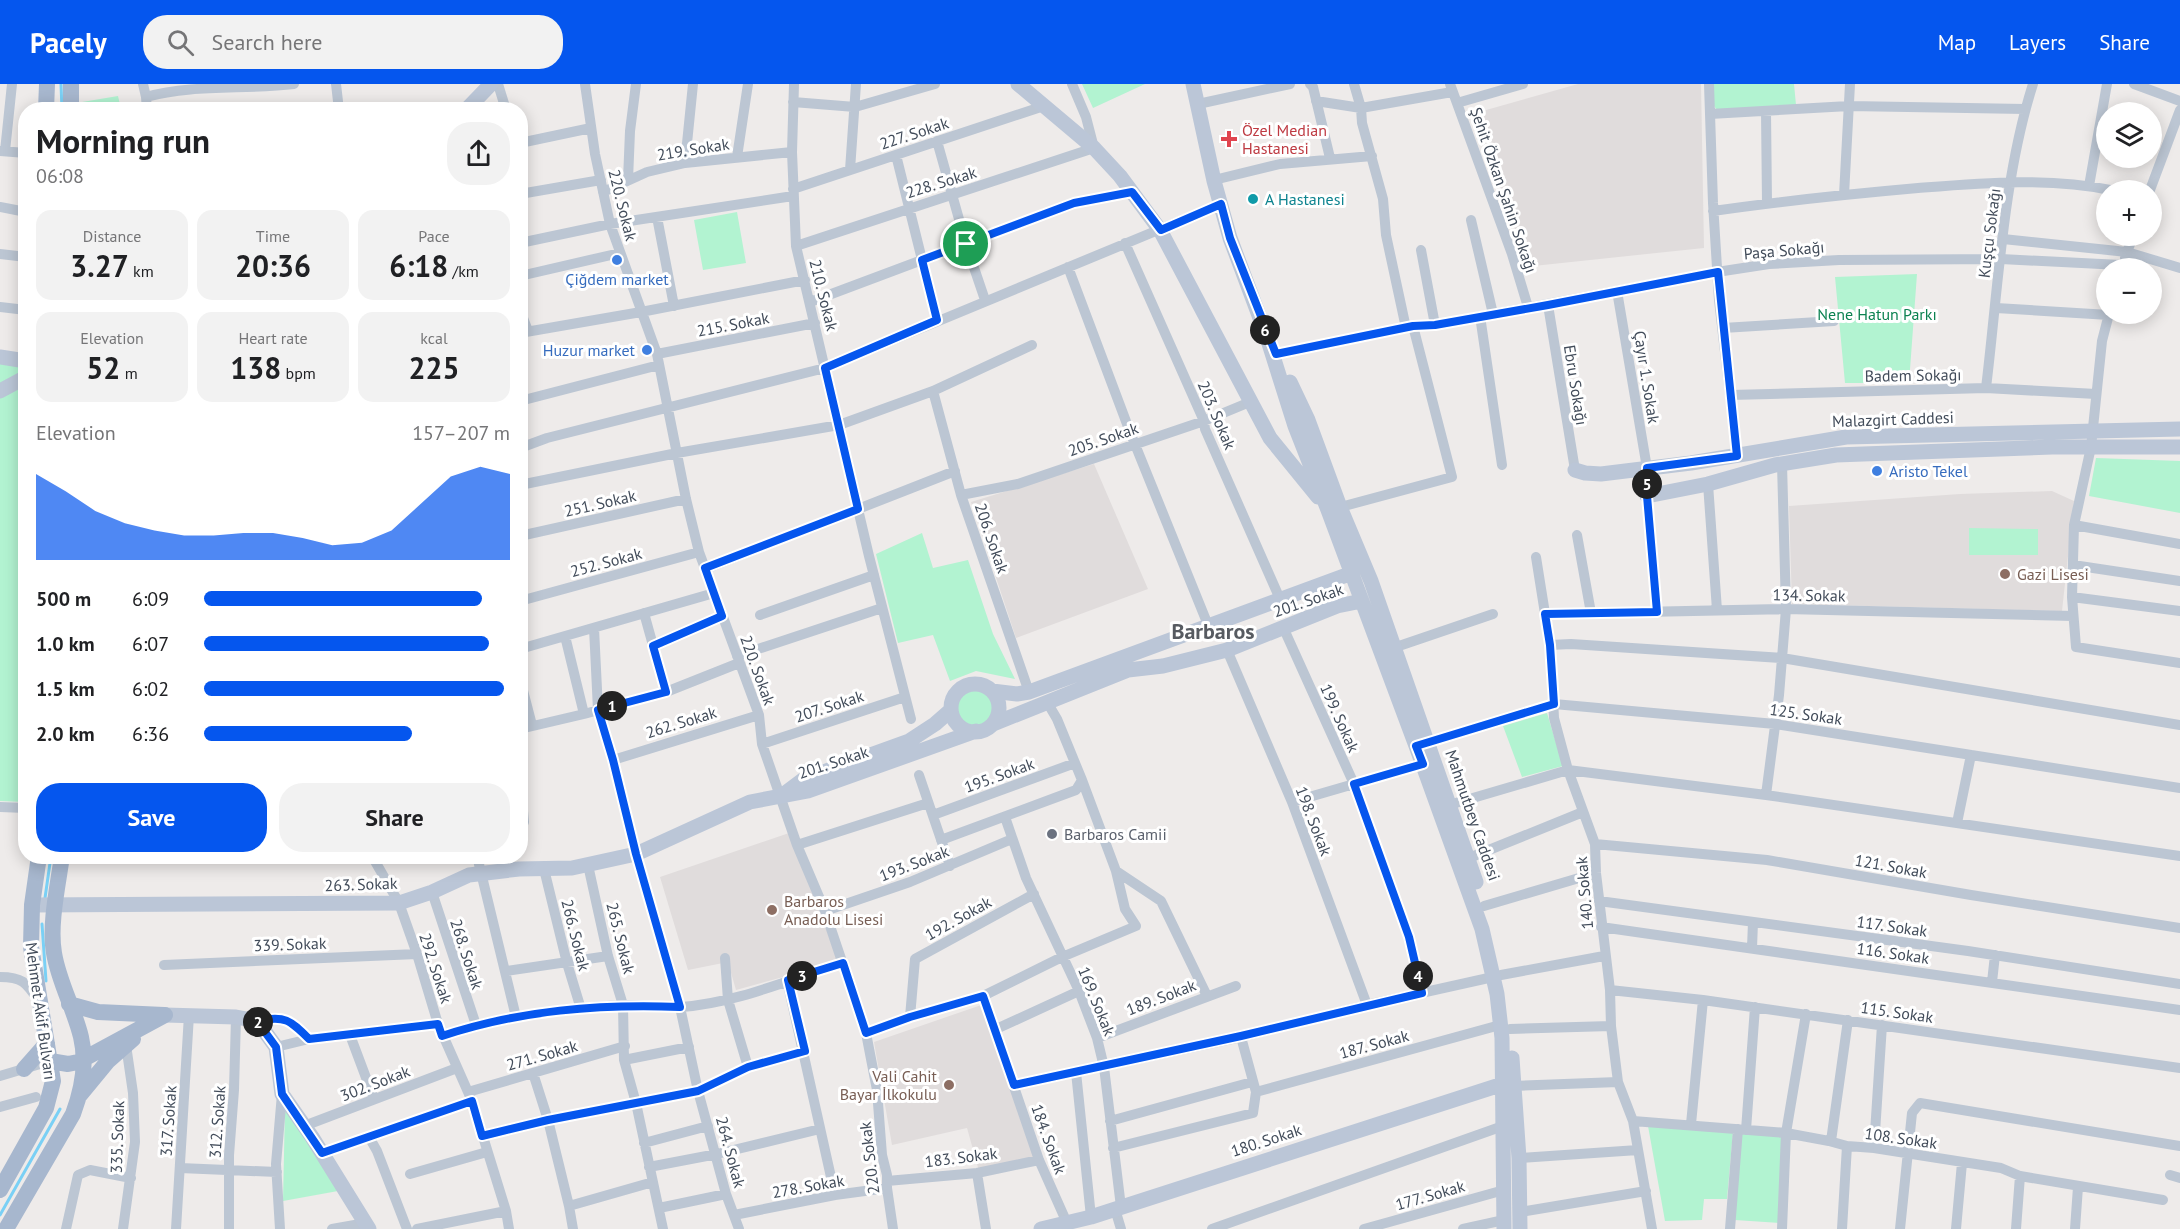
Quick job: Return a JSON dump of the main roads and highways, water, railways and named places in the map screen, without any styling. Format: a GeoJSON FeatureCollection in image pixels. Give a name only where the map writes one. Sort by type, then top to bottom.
{"type":"FeatureCollection","features":[{"type":"Feature","properties":{"kind":"main road"},"geometry":{"type":"LineString","coordinates":[[46,84],[46,102]]}},
{"type":"Feature","properties":{"kind":"main road"},"geometry":{"type":"LineString","coordinates":[[71,84],[71,102]]}},
{"type":"Feature","properties":{"kind":"main road","name":"Mehmet Akif Bulvarı"},"geometry":{"type":"LineString","coordinates":[[0,1190],[46,1108],[53,1081],[31,947],[32,905],[38,864]]}},
{"type":"Feature","properties":{"kind":"main road","name":"Mehmet Akif Bulvarı"},"geometry":{"type":"LineString","coordinates":[[6,1229],[73,1114],[80,1095],[84,1058],[81,1037],[61,983],[53,950],[54,906],[61,864]]}},
{"type":"Feature","properties":{"kind":"main road"},"geometry":{"type":"LineString","coordinates":[[69,1004],[98,1012],[165,1015]]}},
{"type":"Feature","properties":{"kind":"main road"},"geometry":{"type":"LineString","coordinates":[[80,1095],[108,1061],[143,1030],[165,1015]]}},
{"type":"Feature","properties":{"kind":"main road"},"geometry":{"type":"LineString","coordinates":[[50,1061],[68,1064],[84,1058],[165,1015]]}},
{"type":"Feature","properties":{"kind":"main road"},"geometry":{"type":"LineString","coordinates":[[24,1069],[47,1043]]}},
{"type":"Feature","properties":{"kind":"waterway"},"geometry":{"type":"LineString","coordinates":[[61,84],[62,102]]}},
{"type":"Feature","properties":{"kind":"waterway"},"geometry":{"type":"LineString","coordinates":[[45,898],[50,864]]}},
{"type":"Feature","properties":{"kind":"waterway"},"geometry":{"type":"LineString","coordinates":[[42,924],[46,981]]}},
{"type":"Feature","properties":{"kind":"waterway"},"geometry":{"type":"LineString","coordinates":[[0,1215],[60,1109]]}},
{"type":"Feature","properties":{"kind":"place","name":"Özel Median Hastanesi"},"geometry":{"type":"Point","coordinates":[1229,139]}},
{"type":"Feature","properties":{"kind":"place","name":"A Hastanesi"},"geometry":{"type":"Point","coordinates":[1253,199]}},
{"type":"Feature","properties":{"kind":"place","name":"Çiğdem market"},"geometry":{"type":"Point","coordinates":[617,260]}},
{"type":"Feature","properties":{"kind":"place","name":"Huzur market"},"geometry":{"type":"Point","coordinates":[647,350]}},
{"type":"Feature","properties":{"kind":"place","name":"Aristo Tekel"},"geometry":{"type":"Point","coordinates":[1877,471]}},
{"type":"Feature","properties":{"kind":"place","name":"Gazi Lisesi"},"geometry":{"type":"Point","coordinates":[2005,574]}},
{"type":"Feature","properties":{"kind":"place","name":"Barbaros Camii"},"geometry":{"type":"Point","coordinates":[1052,834]}},
{"type":"Feature","properties":{"kind":"place","name":"Barbaros Anadolu Lisesi"},"geometry":{"type":"Point","coordinates":[772,910]}},
{"type":"Feature","properties":{"kind":"place","name":"Vali Cahit Bayar İlkokulu"},"geometry":{"type":"Point","coordinates":[949,1085]}},
{"type":"Feature","properties":{"kind":"district","name":"Barbaros"},"geometry":{"type":"Point","coordinates":[1213,631]}},
{"type":"Feature","properties":{"kind":"park label","name":"Nene Hatun Parkı"},"geometry":{"type":"Point","coordinates":[1877,314]}}]}
